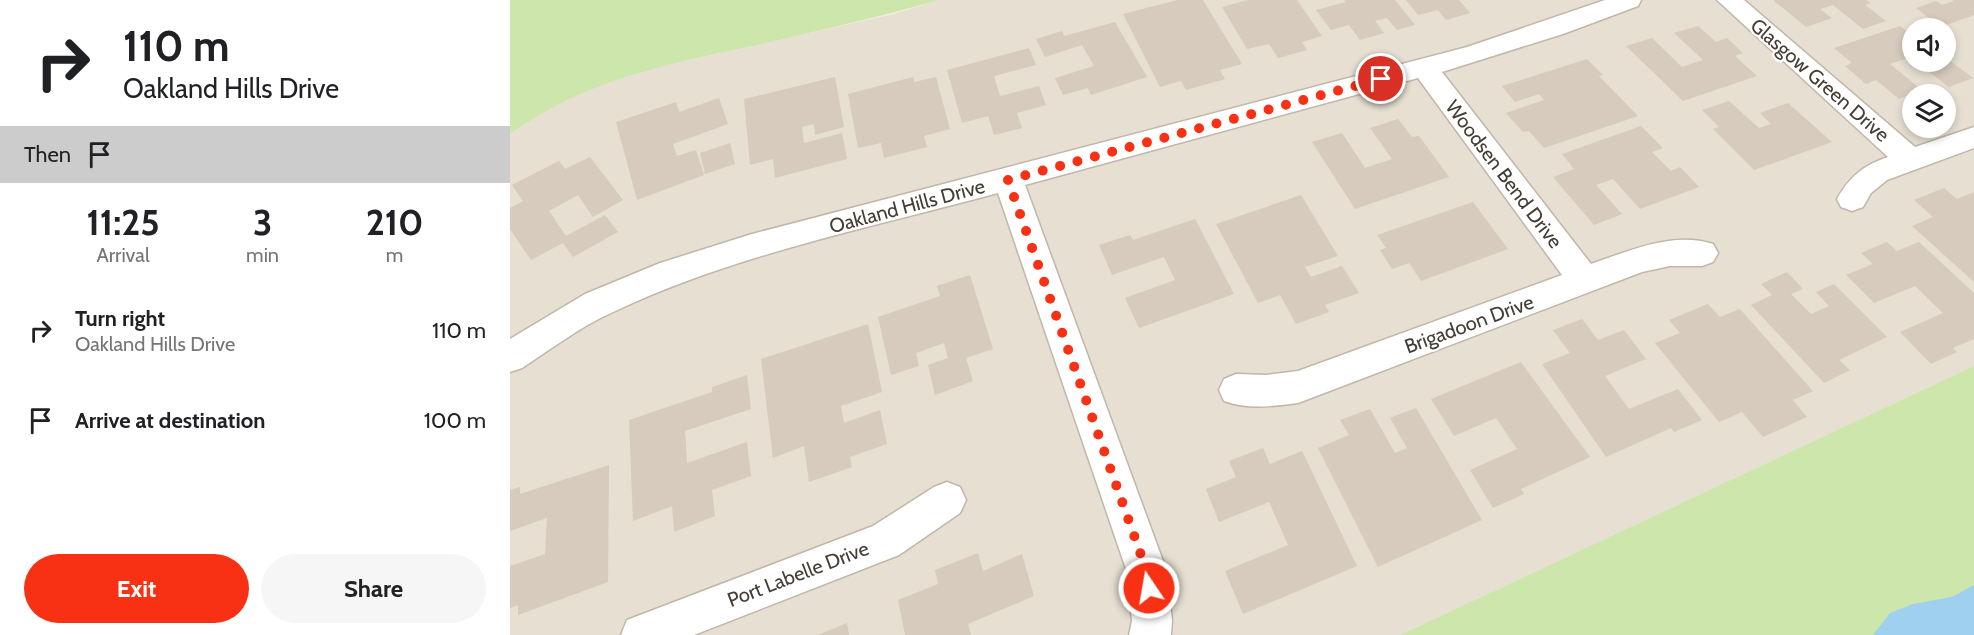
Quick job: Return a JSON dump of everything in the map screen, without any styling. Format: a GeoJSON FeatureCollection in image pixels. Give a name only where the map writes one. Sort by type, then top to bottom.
{"type":"FeatureCollection","features":[{"type":"Feature","properties":{"kind":"street","name":"Oakland Hills Drive"},"geometry":{"type":"LineString","coordinates":[[510,357],[597,304],[671,272],[752,247],[1424,68],[1518,40],[1629,0]]}},
{"type":"Feature","properties":{"kind":"street","name":"Glasgow Green Drive"},"geometry":{"type":"LineString","coordinates":[[1729,0],[1911,160]]}},
{"type":"Feature","properties":{"kind":"street","name":"Woodsen Bend Drive"},"geometry":{"type":"LineString","coordinates":[[1424,68],[1585,281]]}},
{"type":"Feature","properties":{"kind":"street"},"geometry":{"type":"LineString","coordinates":[[1852,198],[1861,185],[1877,172],[1974,137]]}},
{"type":"Feature","properties":{"kind":"street"},"geometry":{"type":"LineString","coordinates":[[1008,180],[1147,572],[1152,621],[1150,635]]}},
{"type":"Feature","properties":{"kind":"street","name":"Brigadoon Drive"},"geometry":{"type":"LineString","coordinates":[[1236,390],[1267,392],[1298,387],[1639,260],[1670,253],[1702,253]]}},
{"type":"Feature","properties":{"kind":"street","name":"Port Labelle Drive"},"geometry":{"type":"LineString","coordinates":[[642,635],[885,541],[946,500]]}},
{"type":"Feature","properties":{"kind":"shaded area"},"geometry":{"type":"Polygon","coordinates":[[[939,0],[1974,0],[1974,366],[1400,635],[510,635],[510,134],[542,112],[596,86],[653,68],[890,15],[939,0]]]}},
{"type":"Feature","properties":{"kind":"green space"},"geometry":{"type":"Polygon","coordinates":[[[510,0],[939,0],[629,76],[569,99],[510,134],[510,0]]]}},
{"type":"Feature","properties":{"kind":"green space"},"geometry":{"type":"Polygon","coordinates":[[[1974,366],[1974,635],[1400,635],[1974,366]]]}},
{"type":"Feature","properties":{"kind":"water"},"geometry":{"type":"Polygon","coordinates":[[[1974,585],[1974,635],[1873,635],[1890,613],[1913,604],[1952,597],[1974,585]]]}},
{"type":"Feature","properties":{"kind":"building"},"geometry":{"type":"Polygon","coordinates":[[[1178,0],[1203,0],[1242,64],[1220,70],[1225,79],[1186,90],[1181,81],[1160,87],[1123,14],[1178,0]]]}},
{"type":"Feature","properties":{"kind":"building"},"geometry":{"type":"Polygon","coordinates":[[[1248,0],[1297,0],[1322,36],[1302,42],[1307,50],[1278,58],[1269,44],[1247,49],[1222,7],[1248,0]]]}},
{"type":"Feature","properties":{"kind":"building"},"geometry":{"type":"Polygon","coordinates":[[[1344,0],[1395,0],[1415,25],[1397,30],[1387,18],[1375,21],[1384,33],[1360,40],[1349,25],[1331,30],[1316,10],[1346,2],[1344,0]]]}},
{"type":"Feature","properties":{"kind":"building"},"geometry":{"type":"Polygon","coordinates":[[[1406,0],[1459,0],[1470,13],[1446,20],[1438,10],[1418,15],[1406,0]]]}},
{"type":"Feature","properties":{"kind":"building"},"geometry":{"type":"Polygon","coordinates":[[[1773,0],[1866,0],[1871,3],[1865,5],[1886,21],[1863,29],[1833,5],[1820,9],[1832,18],[1806,27],[1773,0]]]}},
{"type":"Feature","properties":{"kind":"building"},"geometry":{"type":"Polygon","coordinates":[[[1952,0],[1974,0],[1974,15],[1956,22],[1956,18],[1929,18],[1916,8],[1936,1],[1942,5],[1954,1],[1952,0]]]}},
{"type":"Feature","properties":{"kind":"building"},"geometry":{"type":"Polygon","coordinates":[[[1115,22],[1147,77],[1091,95],[1088,88],[1063,95],[1055,78],[1094,66],[1082,45],[1045,57],[1036,39],[1062,31],[1064,36],[1115,22]]]}},
{"type":"Feature","properties":{"kind":"building"},"geometry":{"type":"Polygon","coordinates":[[[1698,26],[1716,42],[1727,38],[1743,53],[1735,56],[1757,76],[1683,101],[1626,46],[1652,38],[1682,67],[1703,60],[1674,33],[1698,26]]]}},
{"type":"Feature","properties":{"kind":"building"},"geometry":{"type":"Polygon","coordinates":[[[1900,26],[1902,28],[1902,60],[1890,64],[1915,84],[1902,84],[1902,98],[1899,99],[1876,80],[1866,84],[1845,66],[1852,63],[1834,48],[1900,26]]]}},
{"type":"Feature","properties":{"kind":"building"},"geometry":{"type":"Polygon","coordinates":[[[1029,48],[1036,65],[994,76],[1000,96],[1039,86],[1046,105],[1017,113],[1022,128],[994,135],[988,116],[962,123],[947,70],[1029,48]]]}},
{"type":"Feature","properties":{"kind":"building"},"geometry":{"type":"Polygon","coordinates":[[[1587,59],[1603,75],[1599,76],[1638,116],[1544,148],[1529,131],[1523,132],[1506,113],[1544,100],[1539,94],[1515,102],[1502,86],[1587,59]]]}},
{"type":"Feature","properties":{"kind":"building"},"geometry":{"type":"Polygon","coordinates":[[[1956,65],[1973,78],[1956,84],[1945,84],[1929,72],[1956,72],[1956,65]]]}},
{"type":"Feature","properties":{"kind":"building"},"geometry":{"type":"Polygon","coordinates":[[[835,77],[844,127],[815,135],[814,124],[802,127],[804,143],[842,133],[847,159],[775,178],[773,159],[750,165],[744,99],[835,77]]]}},
{"type":"Feature","properties":{"kind":"building"},"geometry":{"type":"Polygon","coordinates":[[[913,77],[914,82],[936,77],[950,129],[924,136],[927,147],[884,158],[881,143],[858,148],[848,94],[913,77]]]}},
{"type":"Feature","properties":{"kind":"building"},"geometry":{"type":"Polygon","coordinates":[[[719,98],[728,124],[673,144],[677,156],[696,150],[704,175],[637,200],[616,122],[676,102],[679,112],[719,98]]]}},
{"type":"Feature","properties":{"kind":"building"},"geometry":{"type":"Polygon","coordinates":[[[1729,101],[1759,128],[1771,124],[1760,113],[1788,103],[1832,142],[1754,170],[1713,129],[1719,127],[1702,110],[1729,101]]]}},
{"type":"Feature","properties":{"kind":"building"},"geometry":{"type":"Polygon","coordinates":[[[1398,119],[1412,137],[1419,136],[1449,177],[1355,209],[1312,142],[1342,133],[1365,168],[1392,159],[1370,128],[1398,119]]]}},
{"type":"Feature","properties":{"kind":"building"},"geometry":{"type":"Polygon","coordinates":[[[1641,126],[1663,148],[1652,152],[1671,171],[1680,167],[1699,187],[1640,209],[1613,179],[1596,185],[1622,214],[1594,225],[1553,177],[1574,169],[1562,154],[1641,126]]]}},
{"type":"Feature","properties":{"kind":"building"},"geometry":{"type":"Polygon","coordinates":[[[730,143],[735,164],[705,174],[700,153],[730,143]]]}},
{"type":"Feature","properties":{"kind":"building"},"geometry":{"type":"Polygon","coordinates":[[[590,157],[623,200],[593,217],[578,195],[549,211],[566,236],[605,215],[618,232],[573,257],[563,243],[531,260],[510,229],[510,208],[523,201],[512,185],[559,161],[565,169],[590,157]]]}},
{"type":"Feature","properties":{"kind":"building"},"geometry":{"type":"Polygon","coordinates":[[[1944,188],[1957,199],[1974,192],[1974,282],[1912,226],[1933,217],[1914,200],[1944,188]]]}},
{"type":"Feature","properties":{"kind":"building"},"geometry":{"type":"Polygon","coordinates":[[[1301,195],[1338,256],[1305,267],[1311,277],[1342,266],[1359,293],[1325,305],[1329,312],[1296,324],[1280,295],[1258,303],[1216,224],[1301,195]]]}},
{"type":"Feature","properties":{"kind":"building"},"geometry":{"type":"Polygon","coordinates":[[[1473,202],[1508,249],[1421,281],[1409,263],[1392,269],[1380,250],[1386,248],[1377,235],[1473,202]]]}},
{"type":"Feature","properties":{"kind":"building"},"geometry":{"type":"Polygon","coordinates":[[[1195,219],[1234,294],[1139,328],[1125,298],[1175,280],[1164,257],[1112,275],[1099,245],[1130,235],[1133,240],[1195,219]]]}},
{"type":"Feature","properties":{"kind":"building"},"geometry":{"type":"Polygon","coordinates":[[[1887,242],[1897,251],[1919,242],[1974,293],[1974,339],[1953,348],[1957,352],[1931,364],[1900,332],[1943,313],[1915,286],[1874,303],[1846,275],[1873,264],[1861,253],[1887,242]]]}},
{"type":"Feature","properties":{"kind":"building"},"geometry":{"type":"Polygon","coordinates":[[[1787,272],[1803,289],[1791,294],[1811,314],[1829,306],[1816,292],[1834,284],[1887,337],[1839,360],[1850,370],[1824,383],[1751,305],[1772,295],[1761,284],[1787,272]]]}},
{"type":"Feature","properties":{"kind":"building"},"geometry":{"type":"Polygon","coordinates":[[[970,275],[993,349],[966,358],[973,381],[935,395],[928,365],[948,358],[944,343],[916,353],[919,366],[891,375],[878,317],[940,296],[937,286],[970,275]]]}},
{"type":"Feature","properties":{"kind":"building"},"geometry":{"type":"Polygon","coordinates":[[[1708,304],[1720,317],[1740,309],[1813,391],[1793,400],[1807,417],[1763,437],[1742,412],[1719,422],[1655,343],[1680,333],[1669,320],[1708,304]]]}},
{"type":"Feature","properties":{"kind":"building"},"geometry":{"type":"Polygon","coordinates":[[[1582,319],[1598,340],[1624,330],[1646,359],[1605,376],[1629,409],[1678,389],[1702,420],[1674,432],[1671,428],[1606,457],[1542,364],[1570,353],[1553,330],[1582,319]]]}},
{"type":"Feature","properties":{"kind":"building"},"geometry":{"type":"Polygon","coordinates":[[[868,324],[882,392],[841,406],[844,423],[880,410],[887,444],[850,457],[852,467],[809,482],[804,446],[773,458],[761,359],[868,324]]]}},
{"type":"Feature","properties":{"kind":"building"},"geometry":{"type":"Polygon","coordinates":[[[1521,362],[1590,457],[1521,489],[1524,494],[1493,508],[1470,470],[1517,449],[1496,418],[1454,436],[1431,399],[1521,362]]]}},
{"type":"Feature","properties":{"kind":"building"},"geometry":{"type":"Polygon","coordinates":[[[747,375],[751,409],[685,431],[687,463],[747,442],[751,476],[712,490],[715,516],[674,532],[672,506],[633,521],[629,420],[712,392],[712,387],[747,375]]]}},
{"type":"Feature","properties":{"kind":"building"},"geometry":{"type":"Polygon","coordinates":[[[1416,408],[1482,520],[1378,567],[1318,448],[1349,435],[1340,420],[1370,409],[1395,453],[1407,448],[1390,418],[1416,408]]]}},
{"type":"Feature","properties":{"kind":"building"},"geometry":{"type":"Polygon","coordinates":[[[1263,448],[1270,464],[1302,451],[1357,566],[1243,614],[1225,571],[1288,545],[1269,502],[1219,522],[1206,489],[1236,477],[1229,461],[1263,448]]]}},
{"type":"Feature","properties":{"kind":"building"},"geometry":{"type":"Polygon","coordinates":[[[609,465],[608,582],[518,615],[518,605],[510,608],[510,566],[545,554],[547,518],[510,531],[510,490],[520,487],[520,494],[609,465]]]}},
{"type":"Feature","properties":{"kind":"building"},"geometry":{"type":"Polygon","coordinates":[[[978,553],[983,571],[1022,554],[1034,596],[968,624],[971,635],[905,635],[898,600],[938,584],[935,570],[978,553]]]}},
{"type":"Feature","properties":{"kind":"building"},"geometry":{"type":"Polygon","coordinates":[[[847,623],[849,635],[818,635],[847,623]]]}},
{"type":"Feature","properties":{"kind":"route"},"geometry":{"type":"LineString","coordinates":[[1149,588],[1147,572],[1008,180],[1381,79]]}}]}
